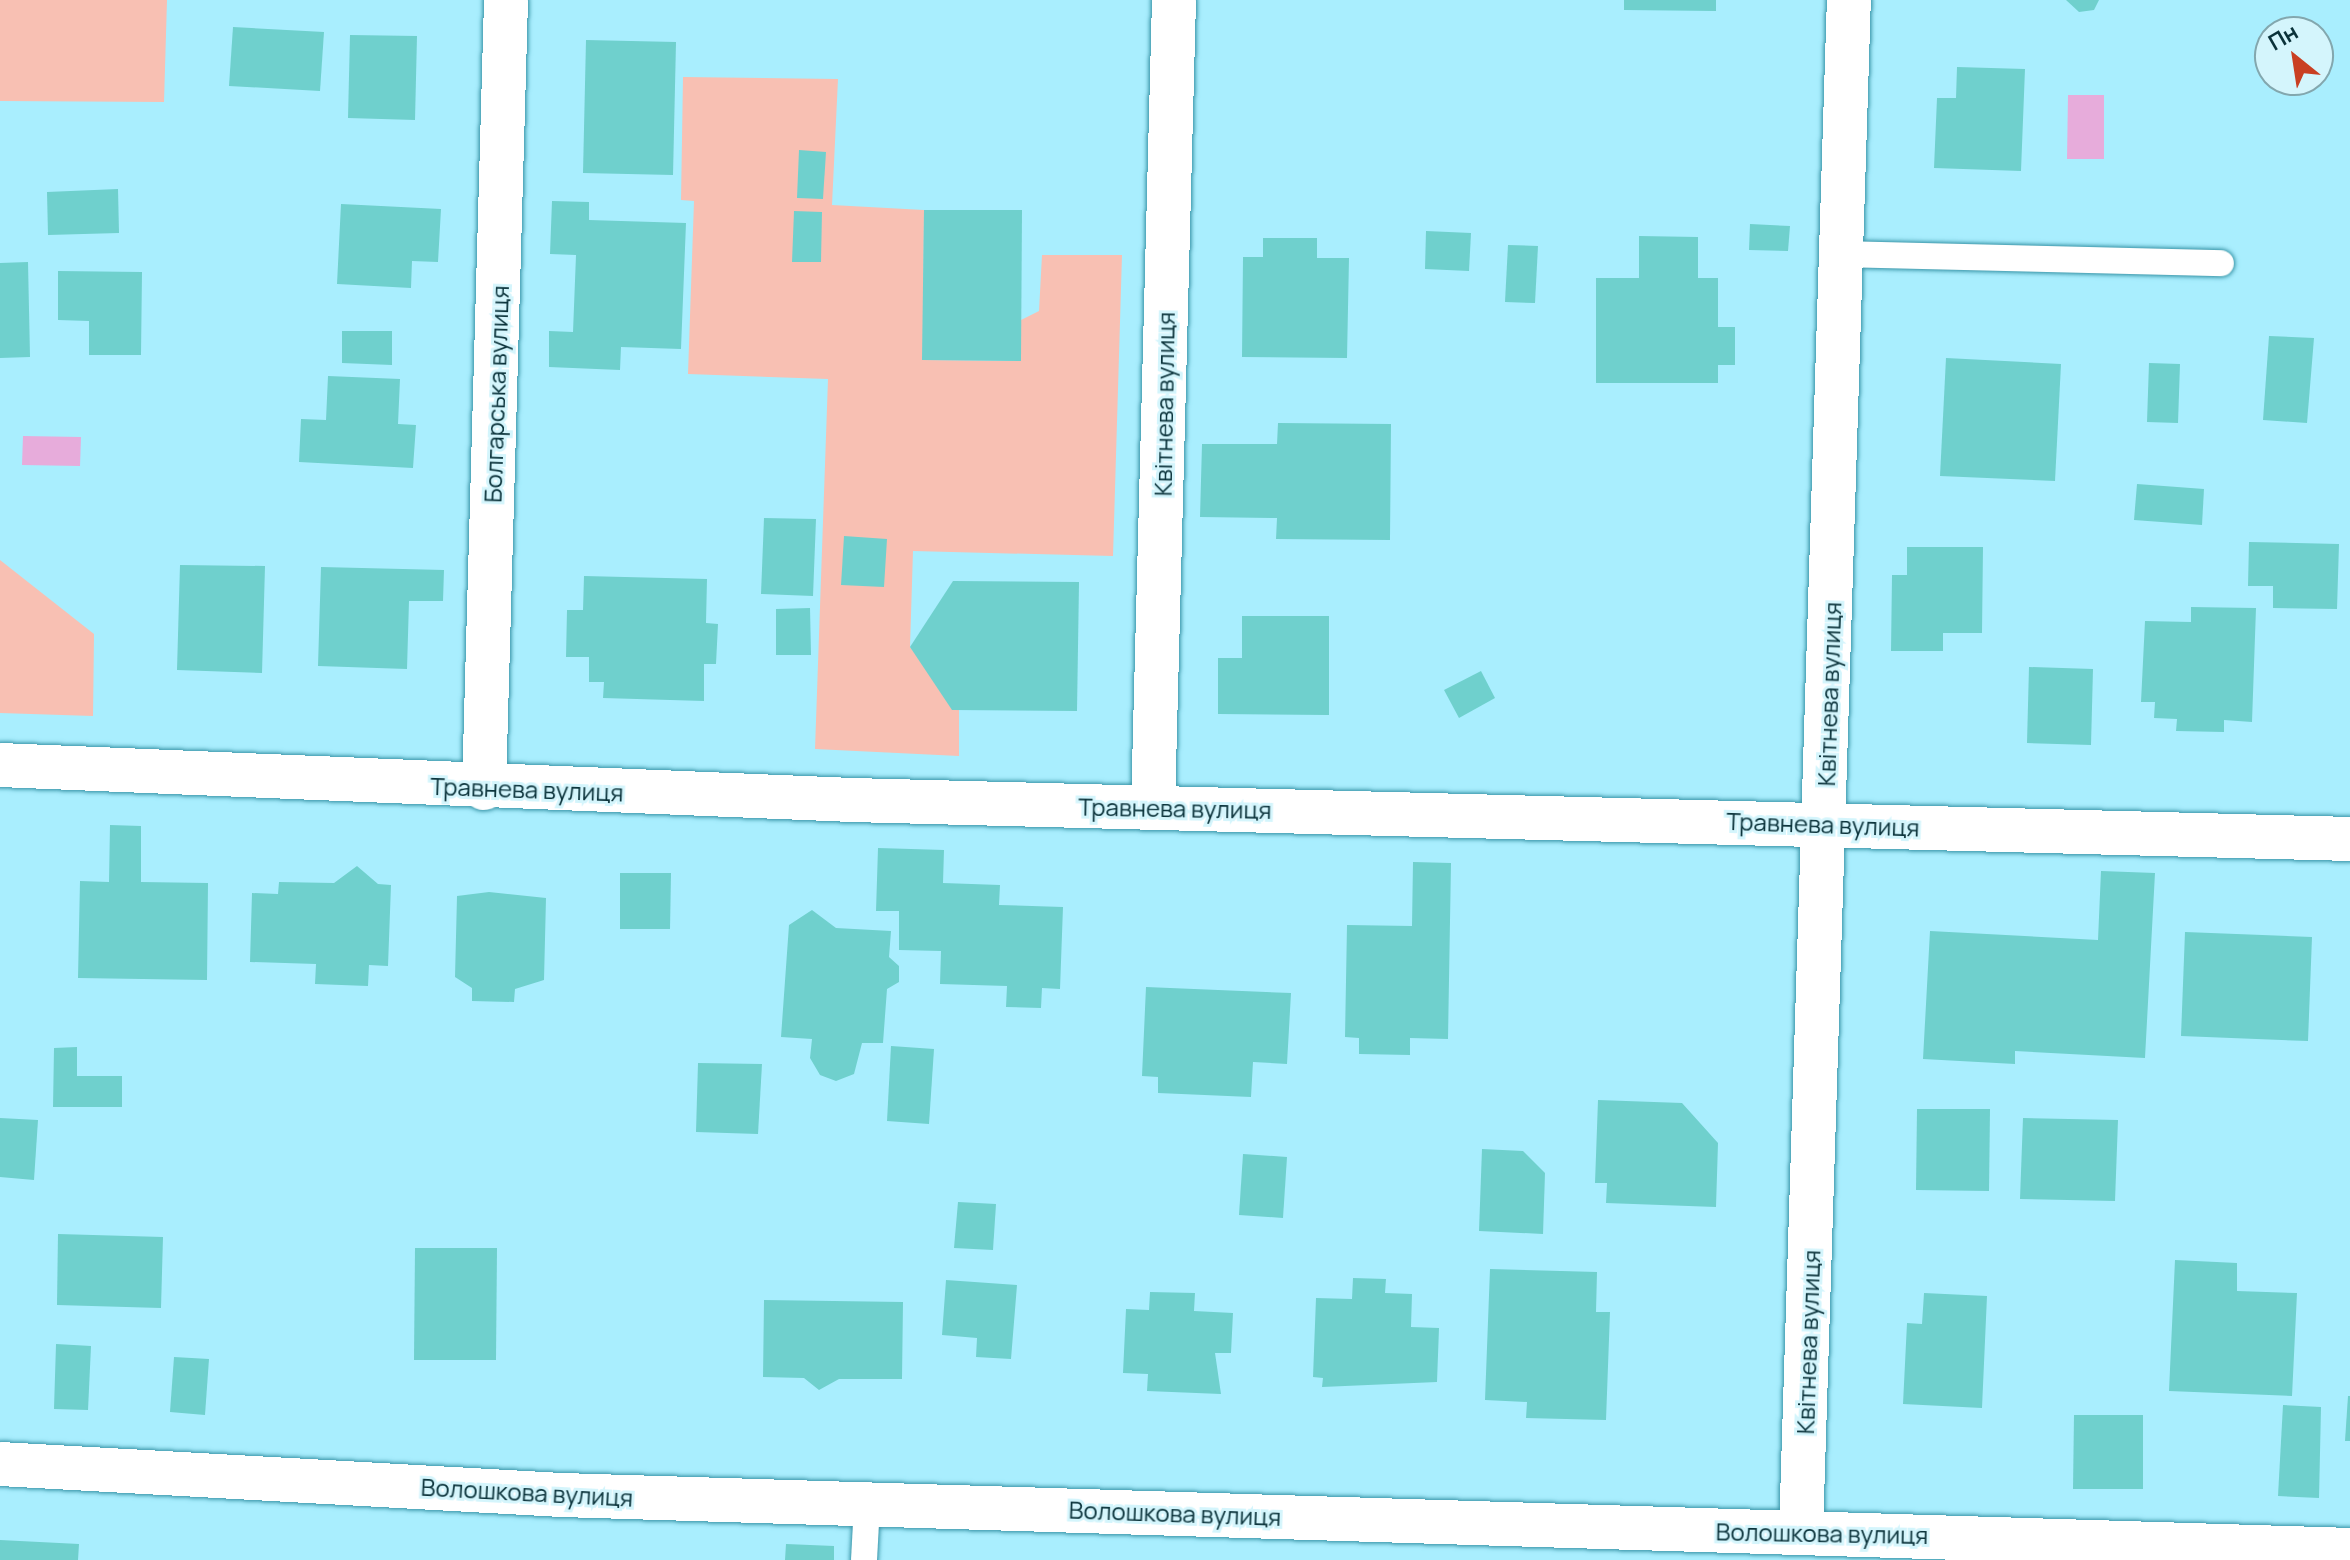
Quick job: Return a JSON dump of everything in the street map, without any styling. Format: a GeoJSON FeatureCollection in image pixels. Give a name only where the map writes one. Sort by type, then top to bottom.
{"type":"FeatureCollection","features":[{"type":"Feature","properties":{"kind":"street","name":"Болгарська вулиця"},"geometry":{"type":"LineString","coordinates":[[484,788],[506,0]]}},
{"type":"Feature","properties":{"kind":"street","name":"Квітнева вулиця"},"geometry":{"type":"LineString","coordinates":[[1153,807],[1174,0]]}},
{"type":"Feature","properties":{"kind":"street","name":"Квітнева вулиця"},"geometry":{"type":"LineString","coordinates":[[1801,1532],[1849,0]]}},
{"type":"Feature","properties":{"kind":"street","name":"Травнева вулиця"},"geometry":{"type":"LineString","coordinates":[[0,765],[484,788],[2350,839]]}},
{"type":"Feature","properties":{"kind":"street","name":"Волошкова вулиця"},"geometry":{"type":"LineString","coordinates":[[0,1464],[867,1504],[2350,1550]]}},
{"type":"Feature","properties":{"kind":"lane"},"geometry":{"type":"LineString","coordinates":[[1842,254],[2221,263]]}},
{"type":"Feature","properties":{"kind":"lane"},"geometry":{"type":"LineString","coordinates":[[864,1560],[867,1504]]}},
{"type":"Feature","properties":{"kind":"shaded area"},"geometry":{"type":"Polygon","coordinates":[[[0,0],[167,0],[164,102],[0,101],[0,0]]]}},
{"type":"Feature","properties":{"kind":"shaded area"},"geometry":{"type":"Polygon","coordinates":[[[683,77],[838,79],[832,205],[924,210],[923,360],[1020,361],[1021,320],[1039,311],[1042,255],[1122,255],[1113,556],[913,551],[910,647],[959,710],[959,756],[815,749],[828,379],[688,374],[694,201],[681,200],[683,77]]]}},
{"type":"Feature","properties":{"kind":"shaded area"},"geometry":{"type":"Polygon","coordinates":[[[2068,95],[2104,95],[2104,159],[2067,159],[2068,95]]]}},
{"type":"Feature","properties":{"kind":"shaded area"},"geometry":{"type":"Polygon","coordinates":[[[23,436],[81,437],[80,466],[22,465],[23,436]]]}},
{"type":"Feature","properties":{"kind":"shaded area"},"geometry":{"type":"Polygon","coordinates":[[[0,560],[94,634],[93,716],[0,713],[0,560]]]}},
{"type":"Feature","properties":{"kind":"building"},"geometry":{"type":"Polygon","coordinates":[[[1624,0],[1716,0],[1716,11],[1624,10],[1624,0]]]}},
{"type":"Feature","properties":{"kind":"building"},"geometry":{"type":"Polygon","coordinates":[[[2066,0],[2099,0],[2094,10],[2079,12],[2066,0]]]}},
{"type":"Feature","properties":{"kind":"building"},"geometry":{"type":"Polygon","coordinates":[[[233,27],[324,32],[320,91],[229,86],[233,27]]]}},
{"type":"Feature","properties":{"kind":"building"},"geometry":{"type":"Polygon","coordinates":[[[350,35],[417,36],[415,120],[348,118],[350,35]]]}},
{"type":"Feature","properties":{"kind":"building"},"geometry":{"type":"Polygon","coordinates":[[[586,40],[676,42],[673,175],[583,173],[586,40]]]}},
{"type":"Feature","properties":{"kind":"building"},"geometry":{"type":"Polygon","coordinates":[[[1957,67],[2025,69],[2021,171],[1934,168],[1937,98],[1956,98],[1957,67]]]}},
{"type":"Feature","properties":{"kind":"building"},"geometry":{"type":"Polygon","coordinates":[[[799,150],[826,152],[823,199],[797,198],[799,150]]]}},
{"type":"Feature","properties":{"kind":"building"},"geometry":{"type":"Polygon","coordinates":[[[118,189],[119,233],[48,235],[47,192],[118,189]]]}},
{"type":"Feature","properties":{"kind":"building"},"geometry":{"type":"Polygon","coordinates":[[[552,201],[589,202],[589,220],[686,223],[681,349],[621,347],[620,370],[549,367],[549,331],[573,332],[576,255],[550,254],[552,201]]]}},
{"type":"Feature","properties":{"kind":"building"},"geometry":{"type":"Polygon","coordinates":[[[341,204],[441,209],[438,262],[412,261],[411,288],[337,284],[341,204]]]}},
{"type":"Feature","properties":{"kind":"building"},"geometry":{"type":"Polygon","coordinates":[[[924,210],[1022,210],[1021,361],[922,360],[924,210]]]}},
{"type":"Feature","properties":{"kind":"building"},"geometry":{"type":"Polygon","coordinates":[[[794,211],[822,212],[821,262],[792,262],[794,211]]]}},
{"type":"Feature","properties":{"kind":"building"},"geometry":{"type":"Polygon","coordinates":[[[1750,224],[1790,226],[1788,251],[1749,250],[1750,224]]]}},
{"type":"Feature","properties":{"kind":"building"},"geometry":{"type":"Polygon","coordinates":[[[1426,231],[1471,233],[1469,271],[1425,269],[1426,231]]]}},
{"type":"Feature","properties":{"kind":"building"},"geometry":{"type":"Polygon","coordinates":[[[1639,236],[1698,237],[1698,278],[1718,278],[1718,327],[1735,327],[1735,365],[1718,365],[1718,383],[1596,383],[1596,278],[1639,278],[1639,236]]]}},
{"type":"Feature","properties":{"kind":"building"},"geometry":{"type":"Polygon","coordinates":[[[1263,238],[1317,238],[1317,258],[1349,258],[1347,358],[1242,357],[1243,257],[1263,257],[1263,238]]]}},
{"type":"Feature","properties":{"kind":"building"},"geometry":{"type":"Polygon","coordinates":[[[1508,245],[1538,246],[1535,303],[1505,302],[1508,245]]]}},
{"type":"Feature","properties":{"kind":"building"},"geometry":{"type":"Polygon","coordinates":[[[28,262],[30,357],[0,358],[0,263],[28,262]]]}},
{"type":"Feature","properties":{"kind":"building"},"geometry":{"type":"Polygon","coordinates":[[[58,271],[142,272],[141,355],[89,355],[89,321],[58,320],[58,271]]]}},
{"type":"Feature","properties":{"kind":"building"},"geometry":{"type":"Polygon","coordinates":[[[342,331],[392,331],[392,365],[342,363],[342,331]]]}},
{"type":"Feature","properties":{"kind":"building"},"geometry":{"type":"Polygon","coordinates":[[[2269,336],[2314,338],[2307,423],[2263,420],[2269,336]]]}},
{"type":"Feature","properties":{"kind":"building"},"geometry":{"type":"Polygon","coordinates":[[[1946,358],[2061,364],[2055,481],[1940,476],[1946,358]]]}},
{"type":"Feature","properties":{"kind":"building"},"geometry":{"type":"Polygon","coordinates":[[[2149,363],[2180,364],[2178,423],[2147,422],[2149,363]]]}},
{"type":"Feature","properties":{"kind":"building"},"geometry":{"type":"Polygon","coordinates":[[[328,376],[400,379],[398,424],[416,425],[413,468],[299,462],[301,419],[326,420],[328,376]]]}},
{"type":"Feature","properties":{"kind":"building"},"geometry":{"type":"Polygon","coordinates":[[[1278,423],[1391,424],[1390,540],[1276,539],[1277,518],[1200,517],[1202,444],[1277,444],[1278,423]]]}},
{"type":"Feature","properties":{"kind":"building"},"geometry":{"type":"Polygon","coordinates":[[[2137,484],[2204,489],[2202,525],[2134,520],[2137,484]]]}},
{"type":"Feature","properties":{"kind":"building"},"geometry":{"type":"Polygon","coordinates":[[[764,518],[816,519],[813,596],[761,594],[764,518]]]}},
{"type":"Feature","properties":{"kind":"building"},"geometry":{"type":"Polygon","coordinates":[[[844,536],[887,539],[884,587],[841,585],[844,536]]]}},
{"type":"Feature","properties":{"kind":"building"},"geometry":{"type":"Polygon","coordinates":[[[2249,542],[2339,544],[2337,609],[2273,608],[2273,586],[2248,586],[2249,542]]]}},
{"type":"Feature","properties":{"kind":"building"},"geometry":{"type":"Polygon","coordinates":[[[1907,547],[1983,547],[1982,633],[1943,633],[1943,651],[1891,651],[1892,575],[1907,575],[1907,547]]]}},
{"type":"Feature","properties":{"kind":"building"},"geometry":{"type":"Polygon","coordinates":[[[180,565],[265,566],[262,673],[177,670],[180,565]]]}},
{"type":"Feature","properties":{"kind":"building"},"geometry":{"type":"Polygon","coordinates":[[[321,567],[444,570],[443,601],[409,601],[407,669],[318,666],[321,567]]]}},
{"type":"Feature","properties":{"kind":"building"},"geometry":{"type":"Polygon","coordinates":[[[584,576],[707,579],[706,623],[718,624],[716,664],[704,664],[704,701],[603,698],[604,682],[589,682],[589,657],[566,657],[567,610],[583,610],[584,576]]]}},
{"type":"Feature","properties":{"kind":"building"},"geometry":{"type":"Polygon","coordinates":[[[953,581],[1079,582],[1077,711],[952,710],[910,647],[953,581]]]}},
{"type":"Feature","properties":{"kind":"building"},"geometry":{"type":"Polygon","coordinates":[[[2191,607],[2256,608],[2252,722],[2224,720],[2224,732],[2176,731],[2177,719],[2154,718],[2155,702],[2141,702],[2145,621],[2191,622],[2191,607]]]}},
{"type":"Feature","properties":{"kind":"building"},"geometry":{"type":"Polygon","coordinates":[[[810,608],[811,655],[776,655],[776,609],[810,608]]]}},
{"type":"Feature","properties":{"kind":"building"},"geometry":{"type":"Polygon","coordinates":[[[1242,616],[1329,616],[1329,715],[1218,714],[1218,658],[1242,658],[1242,616]]]}},
{"type":"Feature","properties":{"kind":"building"},"geometry":{"type":"Polygon","coordinates":[[[2029,667],[2093,669],[2091,745],[2027,743],[2029,667]]]}},
{"type":"Feature","properties":{"kind":"building"},"geometry":{"type":"Polygon","coordinates":[[[1481,671],[1495,698],[1459,718],[1444,690],[1481,671]]]}},
{"type":"Feature","properties":{"kind":"building"},"geometry":{"type":"Polygon","coordinates":[[[110,825],[141,826],[141,882],[208,883],[207,980],[78,978],[80,881],[109,882],[110,825]]]}},
{"type":"Feature","properties":{"kind":"building"},"geometry":{"type":"Polygon","coordinates":[[[878,848],[944,850],[943,883],[1000,885],[999,905],[1063,907],[1060,989],[1042,988],[1041,1008],[1006,1007],[1007,986],[940,984],[941,951],[899,950],[899,911],[876,911],[878,848]]]}},
{"type":"Feature","properties":{"kind":"building"},"geometry":{"type":"Polygon","coordinates":[[[1413,862],[1451,863],[1448,1039],[1410,1038],[1410,1055],[1359,1054],[1359,1038],[1345,1037],[1347,925],[1412,926],[1413,862]]]}},
{"type":"Feature","properties":{"kind":"building"},"geometry":{"type":"Polygon","coordinates":[[[357,866],[378,884],[391,885],[388,966],[369,965],[368,986],[315,984],[316,964],[250,962],[252,893],[278,894],[279,882],[334,883],[357,866]]]}},
{"type":"Feature","properties":{"kind":"building"},"geometry":{"type":"Polygon","coordinates":[[[2101,871],[2155,873],[2145,1058],[2015,1051],[2015,1064],[1923,1059],[1930,931],[2098,940],[2101,871]]]}},
{"type":"Feature","properties":{"kind":"building"},"geometry":{"type":"Polygon","coordinates":[[[620,873],[671,873],[670,929],[620,929],[620,873]]]}},
{"type":"Feature","properties":{"kind":"building"},"geometry":{"type":"Polygon","coordinates":[[[489,892],[546,898],[544,980],[515,989],[514,1002],[472,1001],[472,988],[455,977],[457,896],[489,892]]]}},
{"type":"Feature","properties":{"kind":"building"},"geometry":{"type":"Polygon","coordinates":[[[812,910],[836,928],[891,931],[889,957],[899,966],[899,982],[887,989],[883,1043],[862,1043],[854,1074],[836,1081],[820,1075],[810,1058],[812,1039],[781,1037],[789,925],[812,910]]]}},
{"type":"Feature","properties":{"kind":"building"},"geometry":{"type":"Polygon","coordinates":[[[2185,932],[2312,937],[2308,1041],[2181,1036],[2185,932]]]}},
{"type":"Feature","properties":{"kind":"building"},"geometry":{"type":"Polygon","coordinates":[[[1146,987],[1291,993],[1287,1064],[1253,1062],[1251,1097],[1158,1093],[1158,1077],[1142,1076],[1146,987]]]}},
{"type":"Feature","properties":{"kind":"building"},"geometry":{"type":"Polygon","coordinates":[[[891,1046],[934,1049],[929,1124],[887,1121],[891,1046]]]}},
{"type":"Feature","properties":{"kind":"building"},"geometry":{"type":"Polygon","coordinates":[[[77,1047],[77,1076],[122,1076],[122,1107],[53,1107],[54,1048],[77,1047]]]}},
{"type":"Feature","properties":{"kind":"building"},"geometry":{"type":"Polygon","coordinates":[[[698,1063],[762,1064],[758,1134],[696,1132],[698,1063]]]}},
{"type":"Feature","properties":{"kind":"building"},"geometry":{"type":"Polygon","coordinates":[[[1598,1100],[1682,1103],[1718,1143],[1716,1207],[1606,1203],[1607,1183],[1595,1183],[1598,1100]]]}},
{"type":"Feature","properties":{"kind":"building"},"geometry":{"type":"Polygon","coordinates":[[[1917,1109],[1990,1109],[1989,1191],[1916,1190],[1917,1109]]]}},
{"type":"Feature","properties":{"kind":"building"},"geometry":{"type":"Polygon","coordinates":[[[0,1118],[38,1120],[34,1180],[0,1177],[0,1118]]]}},
{"type":"Feature","properties":{"kind":"building"},"geometry":{"type":"Polygon","coordinates":[[[2023,1118],[2118,1120],[2115,1201],[2020,1199],[2023,1118]]]}},
{"type":"Feature","properties":{"kind":"building"},"geometry":{"type":"Polygon","coordinates":[[[1482,1149],[1523,1151],[1545,1173],[1543,1234],[1479,1231],[1482,1149]]]}},
{"type":"Feature","properties":{"kind":"building"},"geometry":{"type":"Polygon","coordinates":[[[1243,1154],[1287,1157],[1283,1218],[1239,1215],[1243,1154]]]}},
{"type":"Feature","properties":{"kind":"building"},"geometry":{"type":"Polygon","coordinates":[[[958,1202],[996,1204],[993,1250],[954,1248],[958,1202]]]}},
{"type":"Feature","properties":{"kind":"building"},"geometry":{"type":"Polygon","coordinates":[[[58,1234],[163,1237],[161,1308],[57,1305],[58,1234]]]}},
{"type":"Feature","properties":{"kind":"building"},"geometry":{"type":"Polygon","coordinates":[[[415,1248],[497,1248],[496,1360],[414,1360],[415,1248]]]}},
{"type":"Feature","properties":{"kind":"building"},"geometry":{"type":"Polygon","coordinates":[[[2175,1260],[2237,1263],[2237,1291],[2297,1293],[2292,1396],[2169,1391],[2175,1260]]]}},
{"type":"Feature","properties":{"kind":"building"},"geometry":{"type":"Polygon","coordinates":[[[1490,1269],[1597,1272],[1596,1312],[1610,1312],[1606,1420],[1526,1418],[1527,1402],[1485,1400],[1490,1269]]]}},
{"type":"Feature","properties":{"kind":"building"},"geometry":{"type":"Polygon","coordinates":[[[1353,1278],[1386,1279],[1385,1293],[1412,1294],[1411,1327],[1439,1328],[1437,1382],[1322,1387],[1323,1378],[1313,1377],[1316,1298],[1352,1299],[1353,1278]]]}},
{"type":"Feature","properties":{"kind":"building"},"geometry":{"type":"Polygon","coordinates":[[[946,1280],[1017,1285],[1011,1359],[976,1357],[977,1338],[942,1335],[946,1280]]]}},
{"type":"Feature","properties":{"kind":"building"},"geometry":{"type":"Polygon","coordinates":[[[1150,1292],[1195,1293],[1194,1311],[1233,1313],[1231,1353],[1215,1353],[1221,1394],[1147,1391],[1148,1374],[1123,1373],[1126,1309],[1149,1310],[1150,1292]]]}},
{"type":"Feature","properties":{"kind":"building"},"geometry":{"type":"Polygon","coordinates":[[[1924,1293],[1987,1296],[1982,1408],[1903,1404],[1907,1323],[1922,1324],[1924,1293]]]}},
{"type":"Feature","properties":{"kind":"building"},"geometry":{"type":"Polygon","coordinates":[[[764,1300],[903,1302],[902,1379],[839,1379],[819,1390],[804,1378],[763,1377],[764,1300]]]}},
{"type":"Feature","properties":{"kind":"building"},"geometry":{"type":"Polygon","coordinates":[[[56,1344],[91,1346],[88,1410],[54,1409],[56,1344]]]}},
{"type":"Feature","properties":{"kind":"building"},"geometry":{"type":"Polygon","coordinates":[[[174,1357],[209,1359],[205,1415],[170,1412],[174,1357]]]}},
{"type":"Feature","properties":{"kind":"building"},"geometry":{"type":"Polygon","coordinates":[[[2348,1396],[2350,1441],[2345,1441],[2348,1396]]]}},
{"type":"Feature","properties":{"kind":"building"},"geometry":{"type":"Polygon","coordinates":[[[2283,1405],[2321,1407],[2319,1498],[2278,1496],[2283,1405]]]}},
{"type":"Feature","properties":{"kind":"building"},"geometry":{"type":"Polygon","coordinates":[[[2074,1415],[2143,1415],[2143,1489],[2073,1489],[2074,1415]]]}},
{"type":"Feature","properties":{"kind":"building"},"geometry":{"type":"Polygon","coordinates":[[[0,1540],[79,1544],[78,1560],[0,1560],[0,1540]]]}},
{"type":"Feature","properties":{"kind":"building"},"geometry":{"type":"Polygon","coordinates":[[[786,1544],[834,1546],[834,1560],[785,1560],[786,1544]]]}}]}
